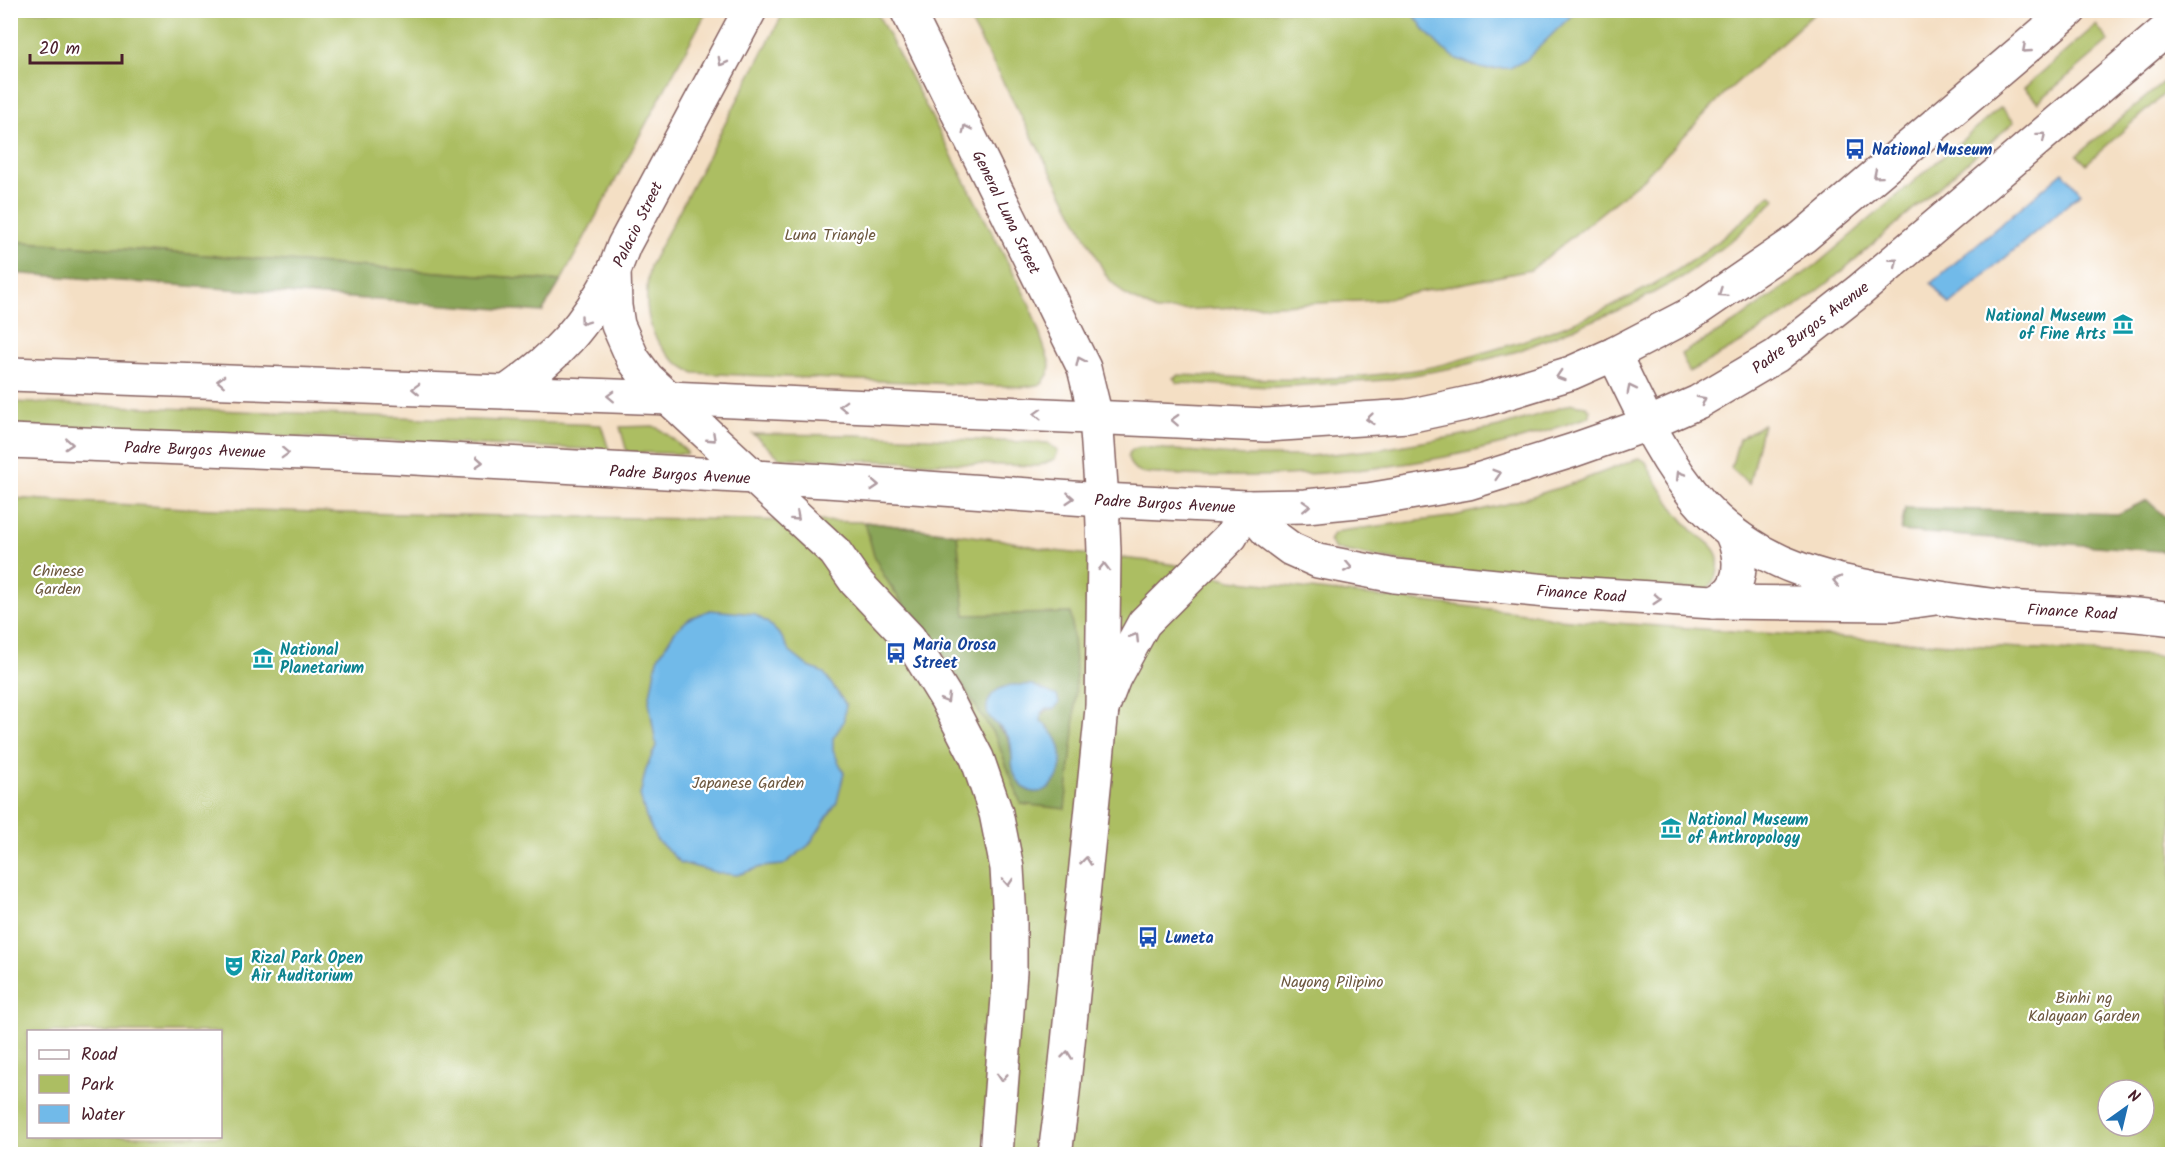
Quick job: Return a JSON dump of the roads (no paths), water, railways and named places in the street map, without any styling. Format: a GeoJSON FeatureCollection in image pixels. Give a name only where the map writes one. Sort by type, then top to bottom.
{"type":"FeatureCollection","features":[{"type":"Feature","properties":{"kind":"main road","name":"Palacio Street"},"geometry":{"type":"LineString","coordinates":[[750,10],[624,244],[614,271],[618,325],[624,343],[633,358],[647,378],[754,477]]}},
{"type":"Feature","properties":{"kind":"main road","name":"General Luna Street"},"geometry":{"type":"LineString","coordinates":[[908,10],[1084,368],[1096,417]]}},
{"type":"Feature","properties":{"kind":"main road"},"geometry":{"type":"LineString","coordinates":[[10,374],[507,392],[1266,425],[1342,422],[1408,416],[1483,400],[1571,373],[1614,354],[1689,315],[1803,237],[2070,10]]}},
{"type":"Feature","properties":{"kind":"main road","name":"Padre Burgos Avenue"},"geometry":{"type":"LineString","coordinates":[[10,441],[379,456],[1247,507],[1306,507],[1368,500],[1468,483],[1648,424],[1698,402],[1746,375],[1811,330],[2172,25]]}},
{"type":"Feature","properties":{"kind":"main road"},"geometry":{"type":"LineString","coordinates":[[507,392],[550,360],[569,340],[596,303],[614,271]]}},
{"type":"Feature","properties":{"kind":"main road","name":"Finance Road"},"geometry":{"type":"LineString","coordinates":[[1614,354],[1648,424],[1685,484],[1731,532],[1757,550],[1811,575],[1862,587],[2022,608],[2101,611],[2172,619]]}},
{"type":"Feature","properties":{"kind":"main road"},"geometry":{"type":"LineString","coordinates":[[1055,1155],[1102,710],[1104,551],[1096,417]]}},
{"type":"Feature","properties":{"kind":"main road"},"geometry":{"type":"LineString","coordinates":[[754,477],[835,552],[856,582],[909,638],[946,698],[977,758],[996,813],[1007,868],[1010,920],[1010,972],[996,1155]]}},
{"type":"Feature","properties":{"kind":"main road"},"geometry":{"type":"LineString","coordinates":[[1102,710],[1114,678],[1144,623],[1231,536],[1247,507]]}},
{"type":"Feature","properties":{"kind":"main road","name":"Finance Road"},"geometry":{"type":"LineString","coordinates":[[1247,507],[1291,549],[1318,561],[1395,576],[1557,592],[1713,602],[1893,604],[1936,598]]}},
{"type":"Feature","properties":{"kind":"main road"},"geometry":{"type":"LineString","coordinates":[[1713,602],[1731,593],[1736,581],[1739,556],[1731,532]]}},
{"type":"Feature","properties":{"kind":"water"},"geometry":{"type":"Polygon","coordinates":[[[1411,11],[1576,11],[1526,60],[1510,68],[1483,69],[1457,59],[1443,49],[1427,33],[1411,11]]]}},
{"type":"Feature","properties":{"kind":"water"},"geometry":{"type":"Polygon","coordinates":[[[2063,172],[2081,193],[1950,305],[1931,283],[2063,172]]]}},
{"type":"Feature","properties":{"kind":"water"},"geometry":{"type":"Polygon","coordinates":[[[710,610],[754,614],[768,623],[781,636],[790,652],[809,667],[824,673],[846,705],[843,723],[833,738],[833,750],[844,773],[837,802],[809,845],[783,865],[761,867],[737,875],[719,873],[681,863],[656,839],[646,817],[640,795],[646,769],[656,746],[649,701],[657,659],[675,631],[690,618],[710,610]]]}},
{"type":"Feature","properties":{"kind":"water"},"geometry":{"type":"Polygon","coordinates":[[[1011,685],[1032,685],[1057,696],[1059,703],[1054,709],[1046,709],[1041,713],[1041,721],[1054,735],[1061,751],[1059,773],[1056,780],[1045,790],[1031,791],[1024,788],[1018,781],[1015,776],[1008,736],[987,713],[989,700],[993,694],[1011,685]]]}},
{"type":"Feature","properties":{"kind":"place","name":"National Museum"},"geometry":{"type":"Point","coordinates":[1855,149]}},
{"type":"Feature","properties":{"kind":"place","name":"National Museum of Fine Arts"},"geometry":{"type":"Point","coordinates":[2123,324]}},
{"type":"Feature","properties":{"kind":"place","name":"Maria Orosa Street"},"geometry":{"type":"Point","coordinates":[896,653]}},
{"type":"Feature","properties":{"kind":"place","name":"National Planetarium"},"geometry":{"type":"Point","coordinates":[263,658]}},
{"type":"Feature","properties":{"kind":"place","name":"National Museum of Anthropology"},"geometry":{"type":"Point","coordinates":[1671,828]}},
{"type":"Feature","properties":{"kind":"place","name":"Luneta"},"geometry":{"type":"Point","coordinates":[1148,937]}},
{"type":"Feature","properties":{"kind":"place","name":"Rizal Park Open Air Auditorium"},"geometry":{"type":"Point","coordinates":[234,966]}},
{"type":"Feature","properties":{"kind":"park label","name":"Luna Triangle"},"geometry":{"type":"Point","coordinates":[830,234]}},
{"type":"Feature","properties":{"kind":"park label","name":"Chinese Garden"},"geometry":{"type":"Point","coordinates":[58,579]}},
{"type":"Feature","properties":{"kind":"park label","name":"Japanese Garden"},"geometry":{"type":"Point","coordinates":[748,782]}},
{"type":"Feature","properties":{"kind":"park label","name":"Nayong Pilipino"},"geometry":{"type":"Point","coordinates":[1332,981]}},
{"type":"Feature","properties":{"kind":"park label","name":"Binhi ng Kalayaan Garden"},"geometry":{"type":"Point","coordinates":[2084,1006]}}]}
